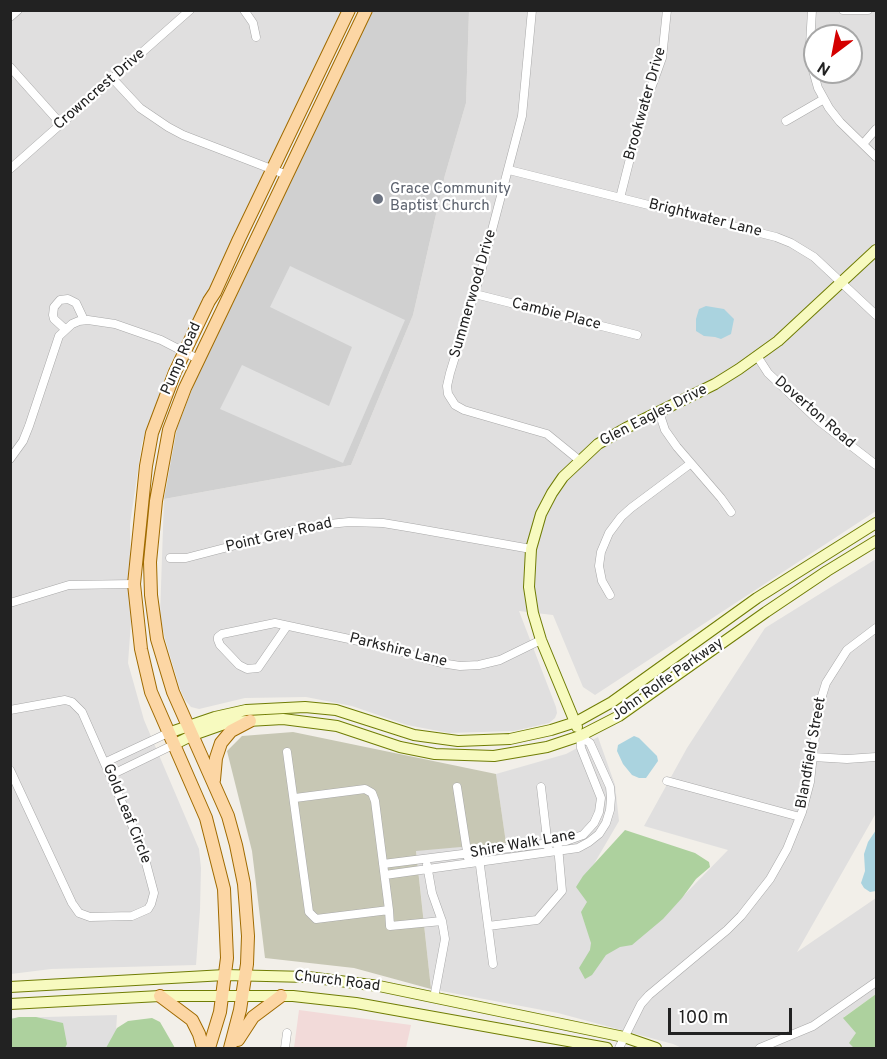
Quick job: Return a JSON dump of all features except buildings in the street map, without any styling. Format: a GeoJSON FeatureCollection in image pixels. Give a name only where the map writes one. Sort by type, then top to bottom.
{"type":"FeatureCollection","features":[{"type":"Feature","properties":{"kind":"main road","name":"Pump Road"},"geometry":{"type":"LineString","coordinates":[[173,745],[151,692],[146,673],[137,622],[134,584],[140,512],[152,433],[165,394],[184,352],[215,292],[349,10]]}},
{"type":"Feature","properties":{"kind":"main road","name":"Pump Road"},"geometry":{"type":"LineString","coordinates":[[191,730],[173,692],[157,639],[151,595],[151,554],[160,468],[169,430],[184,388],[366,10]]}},
{"type":"Feature","properties":{"kind":"main road","name":"Glen Eagles Drive"},"geometry":{"type":"LineString","coordinates":[[580,736],[541,640],[532,613],[529,587],[531,549],[541,514],[552,493],[579,460],[608,437],[715,384],[757,356],[796,325],[876,250]]}},
{"type":"Feature","properties":{"kind":"main road","name":"John Rolfe Parkway"},"geometry":{"type":"LineString","coordinates":[[191,730],[215,717],[246,710],[321,708],[352,715],[414,735],[473,742],[533,735],[576,722],[612,702],[757,598],[876,523]]}},
{"type":"Feature","properties":{"kind":"main road","name":"John Rolfe Parkway"},"geometry":{"type":"LineString","coordinates":[[191,730],[230,722],[283,719],[321,723],[417,751],[457,756],[494,756],[547,747],[580,736],[619,716],[748,624],[876,541]]}},
{"type":"Feature","properties":{"kind":"main road"},"geometry":{"type":"LineString","coordinates":[[214,781],[216,758],[221,743],[231,731],[250,721]]}},
{"type":"Feature","properties":{"kind":"main road"},"geometry":{"type":"LineString","coordinates":[[168,733],[191,730]]}},
{"type":"Feature","properties":{"kind":"main road"},"geometry":{"type":"LineString","coordinates":[[191,730],[173,745],[206,818],[220,866],[227,933],[225,975],[210,1048]]}},
{"type":"Feature","properties":{"kind":"main road"},"geometry":{"type":"LineString","coordinates":[[191,730],[214,781],[234,838],[244,884],[248,936],[245,975],[243,995],[231,1048]]}},
{"type":"Feature","properties":{"kind":"main road","name":"Church Road"},"geometry":{"type":"LineString","coordinates":[[10,987],[225,975],[333,979],[379,986],[624,1037],[657,1048]]}},
{"type":"Feature","properties":{"kind":"main road"},"geometry":{"type":"LineString","coordinates":[[160,996],[192,1020],[203,1048]]}},
{"type":"Feature","properties":{"kind":"main road","name":"Church Road"},"geometry":{"type":"LineString","coordinates":[[10,1004],[160,996],[281,996],[356,1003],[608,1048]]}},
{"type":"Feature","properties":{"kind":"main road"},"geometry":{"type":"LineString","coordinates":[[231,1048],[249,1021],[281,996]]}},
{"type":"Feature","properties":{"kind":"street"},"geometry":{"type":"LineString","coordinates":[[10,17],[18,10]]}},
{"type":"Feature","properties":{"kind":"street","name":"Crowncrest Drive"},"geometry":{"type":"LineString","coordinates":[[10,170],[190,10]]}},
{"type":"Feature","properties":{"kind":"street"},"geometry":{"type":"LineString","coordinates":[[244,10],[253,23],[256,37]]}},
{"type":"Feature","properties":{"kind":"street","name":"Summerwood Drive"},"geometry":{"type":"LineString","coordinates":[[532,10],[524,108],[475,294],[447,386],[451,400],[464,410],[547,434],[579,460]]}},
{"type":"Feature","properties":{"kind":"street","name":"Brookwater Drive"},"geometry":{"type":"LineString","coordinates":[[620,198],[640,119],[662,58],[667,10]]}},
{"type":"Feature","properties":{"kind":"street"},"geometry":{"type":"LineString","coordinates":[[812,10],[810,45],[812,67],[824,99],[840,122],[876,157]]}},
{"type":"Feature","properties":{"kind":"street"},"geometry":{"type":"LineString","coordinates":[[843,10],[868,10]]}},
{"type":"Feature","properties":{"kind":"street"},"geometry":{"type":"LineString","coordinates":[[10,67],[61,124]]}},
{"type":"Feature","properties":{"kind":"street"},"geometry":{"type":"LineString","coordinates":[[113,79],[140,108],[168,127],[287,175]]}},
{"type":"Feature","properties":{"kind":"street"},"geometry":{"type":"LineString","coordinates":[[786,121],[824,99]]}},
{"type":"Feature","properties":{"kind":"street"},"geometry":{"type":"LineString","coordinates":[[863,144],[876,129]]}},
{"type":"Feature","properties":{"kind":"street","name":"Brightwater Lane"},"geometry":{"type":"LineString","coordinates":[[509,170],[776,237],[814,257],[876,315]]}},
{"type":"Feature","properties":{"kind":"street","name":"Cambie Place"},"geometry":{"type":"LineString","coordinates":[[475,294],[637,335]]}},
{"type":"Feature","properties":{"kind":"street"},"geometry":{"type":"LineString","coordinates":[[65,329],[54,319],[53,315],[54,307],[60,300],[68,299],[76,303],[84,320]]}},
{"type":"Feature","properties":{"kind":"street"},"geometry":{"type":"LineString","coordinates":[[10,459],[23,441],[59,336],[65,329],[79,321],[108,322],[134,330],[198,359]]}},
{"type":"Feature","properties":{"kind":"street","name":"Doverton Road"},"geometry":{"type":"LineString","coordinates":[[757,356],[768,373],[819,421],[876,465]]}},
{"type":"Feature","properties":{"kind":"street"},"geometry":{"type":"LineString","coordinates":[[659,412],[665,430],[690,464],[722,498],[731,512]]}},
{"type":"Feature","properties":{"kind":"street"},"geometry":{"type":"LineString","coordinates":[[610,595],[599,571],[601,552],[609,533],[631,507],[690,464]]}},
{"type":"Feature","properties":{"kind":"street","name":"Point Grey Road"},"geometry":{"type":"LineString","coordinates":[[170,558],[186,558],[309,526],[349,522],[383,523],[531,549]]}},
{"type":"Feature","properties":{"kind":"street"},"geometry":{"type":"LineString","coordinates":[[10,603],[69,585],[134,584]]}},
{"type":"Feature","properties":{"kind":"street","name":"Parkshire Lane"},"geometry":{"type":"LineString","coordinates":[[287,626],[258,668],[247,669],[239,665],[219,645],[218,637],[222,634],[269,623],[287,626],[377,645],[460,666],[479,665],[500,660],[541,640]]}},
{"type":"Feature","properties":{"kind":"street","name":"Blandfield Street"},"geometry":{"type":"LineString","coordinates":[[620,1048],[636,1011],[649,995],[727,930],[760,893],[787,849],[800,817],[810,782],[818,710],[826,683],[847,650],[876,628]]}},
{"type":"Feature","properties":{"kind":"street","name":"Gold Leaf Circle"},"geometry":{"type":"LineString","coordinates":[[10,710],[58,700],[72,702],[82,712],[142,848],[152,881],[153,898],[148,909],[138,915],[90,917],[79,913],[72,903],[10,770]]}},
{"type":"Feature","properties":{"kind":"street"},"geometry":{"type":"LineString","coordinates":[[106,762],[168,733]]}},
{"type":"Feature","properties":{"kind":"street","name":"Shire Walk Lane"},"geometry":{"type":"LineString","coordinates":[[383,864],[427,864],[548,848],[584,835],[594,823],[599,812],[601,798],[581,748],[580,736]]}},
{"type":"Feature","properties":{"kind":"street"},"geometry":{"type":"LineString","coordinates":[[111,774],[173,745]]}},
{"type":"Feature","properties":{"kind":"street"},"geometry":{"type":"LineString","coordinates":[[287,752],[309,912],[316,919],[389,910]]}},
{"type":"Feature","properties":{"kind":"street"},"geometry":{"type":"LineString","coordinates":[[813,758],[876,757]]}},
{"type":"Feature","properties":{"kind":"street"},"geometry":{"type":"LineString","coordinates":[[667,781],[800,817]]}},
{"type":"Feature","properties":{"kind":"street"},"geometry":{"type":"LineString","coordinates":[[457,787],[468,859]]}},
{"type":"Feature","properties":{"kind":"street"},"geometry":{"type":"LineString","coordinates":[[541,787],[548,848]]}},
{"type":"Feature","properties":{"kind":"street"},"geometry":{"type":"LineString","coordinates":[[295,798],[365,789],[372,793],[375,801],[390,926],[442,921]]}},
{"type":"Feature","properties":{"kind":"street"},"geometry":{"type":"LineString","coordinates":[[488,926],[537,920],[543,915],[562,891],[558,846]]}},
{"type":"Feature","properties":{"kind":"street"},"geometry":{"type":"LineString","coordinates":[[478,857],[493,964]]}},
{"type":"Feature","properties":{"kind":"street"},"geometry":{"type":"LineString","coordinates":[[427,864],[432,893],[442,921],[444,939],[434,998]]}},
{"type":"Feature","properties":{"kind":"street","name":"Shire Walk Lane"},"geometry":{"type":"LineString","coordinates":[[384,875],[427,864]]}},
{"type":"Feature","properties":{"kind":"street"},"geometry":{"type":"LineString","coordinates":[[760,1048],[813,1026],[876,982]]}},
{"type":"Feature","properties":{"kind":"street"},"geometry":{"type":"LineString","coordinates":[[285,1048],[288,1033]]}},
{"type":"Feature","properties":{"kind":"shaded area"},"geometry":{"type":"Polygon","coordinates":[[[10,11],[341,11],[328,45],[169,367],[142,443],[130,524],[131,622],[128,663],[144,720],[199,849],[200,910],[196,965],[51,969],[11,974],[10,11]]]}},
{"type":"Feature","properties":{"kind":"shaded area"},"geometry":{"type":"Polygon","coordinates":[[[372,11],[469,11],[466,103],[445,175],[413,315],[351,465],[164,499],[177,428],[200,369],[372,11]]]}},
{"type":"Feature","properties":{"kind":"shaded area"},"geometry":{"type":"Polygon","coordinates":[[[469,11],[876,11],[876,511],[595,695],[583,687],[553,615],[519,611],[556,707],[555,718],[549,723],[514,731],[449,733],[407,725],[352,706],[306,697],[245,698],[199,709],[191,707],[180,689],[160,616],[164,499],[351,465],[413,315],[445,175],[466,103],[469,11]]]}},
{"type":"Feature","properties":{"kind":"shaded area"},"geometry":{"type":"Polygon","coordinates":[[[290,266],[405,320],[343,463],[220,409],[242,365],[329,406],[352,347],[270,307],[290,266]]]}},
{"type":"Feature","properties":{"kind":"shaded area"},"geometry":{"type":"Polygon","coordinates":[[[876,559],[876,813],[797,952],[876,898],[876,994],[844,1017],[876,1048],[682,1048],[558,1013],[431,989],[416,850],[506,843],[496,774],[566,754],[598,737],[615,785],[619,821],[591,869],[661,919],[728,850],[644,826],[687,748],[765,628],[876,559]]]}},
{"type":"Feature","properties":{"kind":"shaded area"},"geometry":{"type":"Polygon","coordinates":[[[293,732],[496,774],[506,843],[416,851],[431,989],[354,968],[265,958],[252,851],[227,751],[242,736],[293,732]]]}},
{"type":"Feature","properties":{"kind":"shaded area"},"geometry":{"type":"Polygon","coordinates":[[[299,1010],[411,1025],[406,1048],[294,1048],[299,1010]]]}},
{"type":"Feature","properties":{"kind":"shaded area"},"geometry":{"type":"Polygon","coordinates":[[[117,1015],[115,1048],[11,1048],[10,1018],[117,1015]]]}},
{"type":"Feature","properties":{"kind":"green space"},"geometry":{"type":"Polygon","coordinates":[[[625,830],[695,853],[709,862],[710,867],[696,879],[663,919],[632,945],[620,947],[606,955],[592,975],[585,979],[579,968],[590,950],[591,943],[581,912],[587,902],[576,887],[583,876],[625,830]]]}},
{"type":"Feature","properties":{"kind":"green space"},"geometry":{"type":"Polygon","coordinates":[[[876,994],[876,1048],[854,1048],[849,1043],[856,1033],[843,1018],[876,994]]]}},
{"type":"Feature","properties":{"kind":"green space"},"geometry":{"type":"Polygon","coordinates":[[[36,1017],[63,1023],[67,1044],[65,1048],[11,1048],[11,1019],[36,1017]]]}},
{"type":"Feature","properties":{"kind":"green space"},"geometry":{"type":"Polygon","coordinates":[[[152,1018],[160,1022],[175,1048],[106,1048],[117,1028],[128,1021],[152,1018]]]}},
{"type":"Feature","properties":{"kind":"water"},"geometry":{"type":"Polygon","coordinates":[[[706,306],[724,309],[734,319],[731,334],[721,339],[704,336],[696,331],[699,309],[706,306]]]}},
{"type":"Feature","properties":{"kind":"water"},"geometry":{"type":"Polygon","coordinates":[[[634,736],[657,756],[658,761],[646,778],[632,775],[623,764],[617,751],[618,745],[634,736]]]}},
{"type":"Feature","properties":{"kind":"water"},"geometry":{"type":"Polygon","coordinates":[[[876,830],[876,891],[870,892],[861,883],[865,871],[864,854],[876,830]]]}},
{"type":"Feature","properties":{"kind":"place","name":"Grace Community Baptist Church"},"geometry":{"type":"Point","coordinates":[378,199]}}]}
